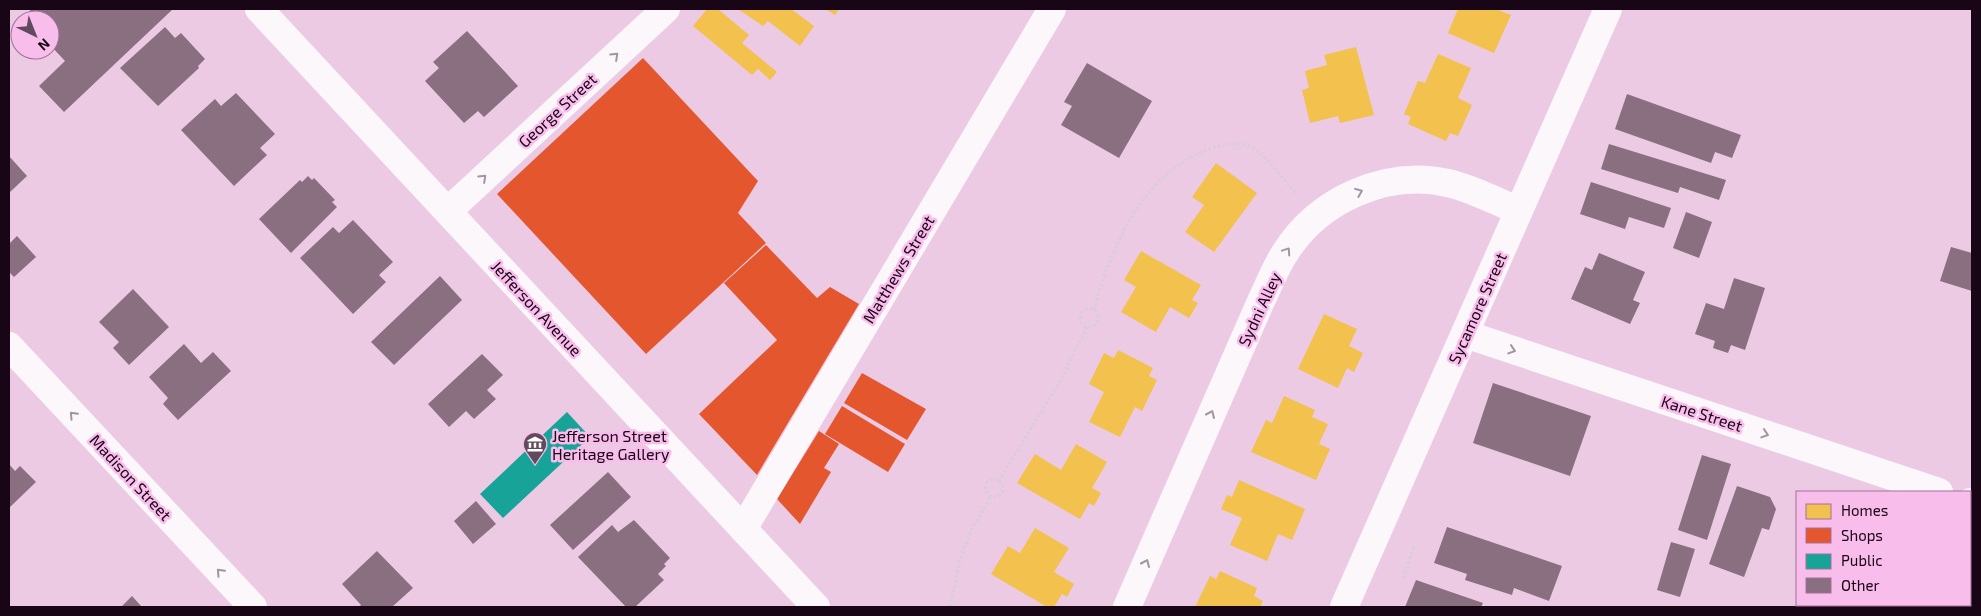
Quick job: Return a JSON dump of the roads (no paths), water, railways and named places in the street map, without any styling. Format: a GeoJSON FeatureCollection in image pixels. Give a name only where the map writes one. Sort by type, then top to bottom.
{"type":"FeatureCollection","features":[{"type":"Feature","properties":{"kind":"street","name":"Jefferson Avenue"},"geometry":{"type":"LineString","coordinates":[[259,9],[816,607]]}},
{"type":"Feature","properties":{"kind":"street","name":"George Street"},"geometry":{"type":"LineString","coordinates":[[448,211],[666,9]]}},
{"type":"Feature","properties":{"kind":"street","name":"Matthews Street"},"geometry":{"type":"LineString","coordinates":[[743,529],[1052,9]]}},
{"type":"Feature","properties":{"kind":"street","name":"Sycamore Street"},"geometry":{"type":"LineString","coordinates":[[1344,607],[1608,9]]}},
{"type":"Feature","properties":{"kind":"street","name":"Sydni Alley"},"geometry":{"type":"LineString","coordinates":[[1127,607],[1261,301],[1284,254],[1298,235],[1317,216],[1356,192],[1377,185],[1415,180],[1448,183],[1465,188],[1519,211]]}},
{"type":"Feature","properties":{"kind":"street","name":"Kane Street"},"geometry":{"type":"LineString","coordinates":[[1465,334],[1937,491]]}},
{"type":"Feature","properties":{"kind":"street","name":"Madison Street"},"geometry":{"type":"LineString","coordinates":[[9,346],[253,607]]}},
{"type":"Feature","properties":{"kind":"place","name":"Jefferson Street Heritage Gallery"},"geometry":{"type":"Point","coordinates":[535,465]}}]}
